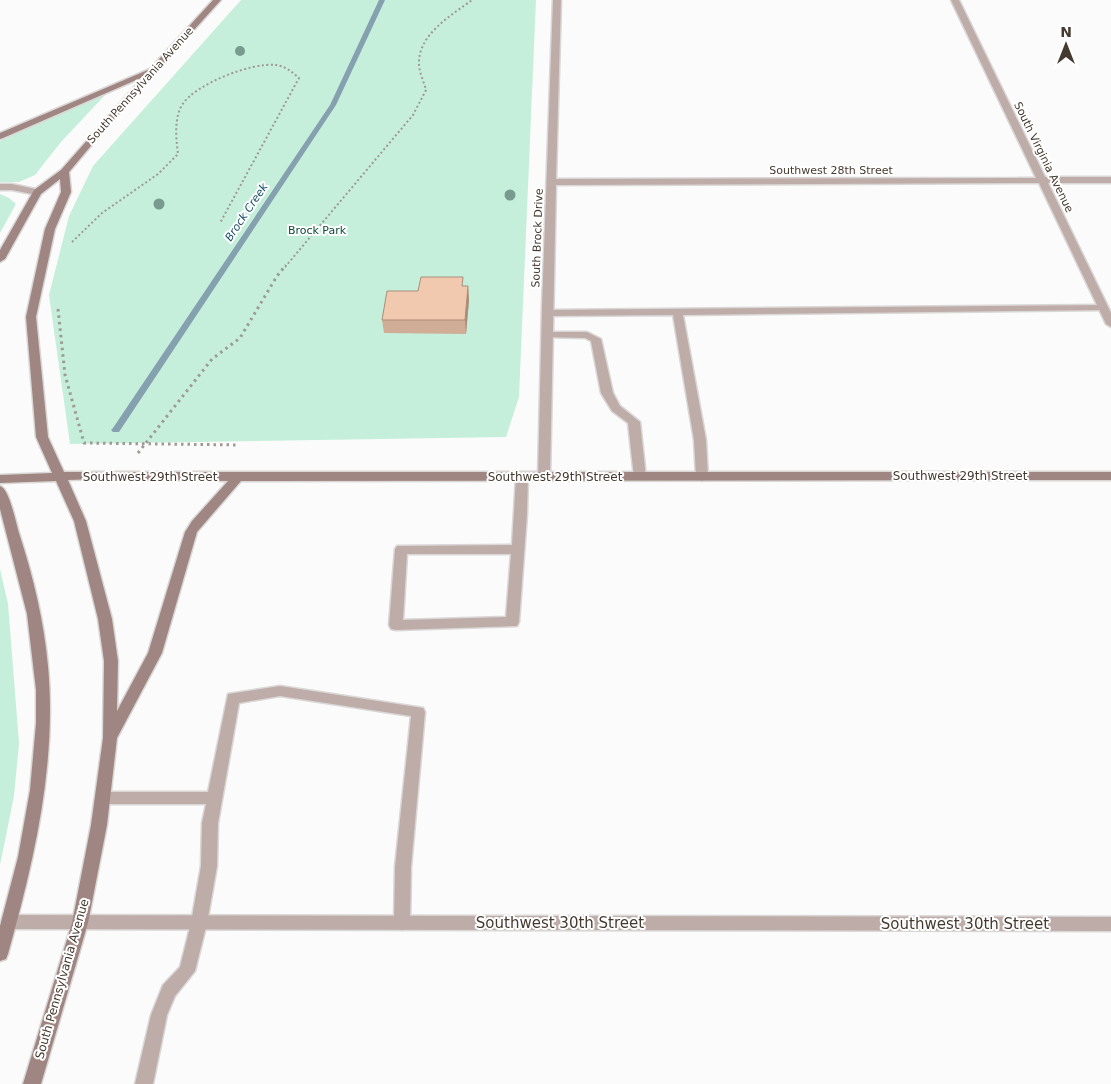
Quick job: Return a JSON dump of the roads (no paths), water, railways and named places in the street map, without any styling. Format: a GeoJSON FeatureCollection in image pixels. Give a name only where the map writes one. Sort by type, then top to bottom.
{"type":"FeatureCollection","features":[{"type":"Feature","properties":{"kind":"main road","name":"South Pennsylvania Avenue"},"geometry":{"type":"LineString","coordinates":[[0,259],[36,192],[64,172],[217,0]]}},
{"type":"Feature","properties":{"kind":"main road"},"geometry":{"type":"LineString","coordinates":[[0,136],[153,70]]}},
{"type":"Feature","properties":{"kind":"main road","name":"South Pennsylvania Avenue"},"geometry":{"type":"LineString","coordinates":[[32,1084],[80,923],[102,798],[110,738],[111,661],[105,619],[80,521],[42,437],[32,317],[39,271],[50,229],[66,192],[64,172]]}},
{"type":"Feature","properties":{"kind":"main road","name":"Southwest 29th Street"},"geometry":{"type":"LineString","coordinates":[[0,479],[99,475],[238,477],[1111,476]]}},
{"type":"Feature","properties":{"kind":"main road"},"geometry":{"type":"LineString","coordinates":[[110,738],[155,653],[192,532],[196,524],[238,477]]}},
{"type":"Feature","properties":{"kind":"main road"},"geometry":{"type":"LineString","coordinates":[[0,490],[27,584],[38,641],[43,689],[42,762],[27,846],[10,922],[0,954]]}},
{"type":"Feature","properties":{"kind":"street","name":"South Brock Drive"},"geometry":{"type":"LineString","coordinates":[[544,477],[557,0]]}},
{"type":"Feature","properties":{"kind":"street","name":"South Virginia Avenue"},"geometry":{"type":"LineString","coordinates":[[955,0],[1111,324]]}},
{"type":"Feature","properties":{"kind":"street","name":"Southwest 28th Street"},"geometry":{"type":"LineString","coordinates":[[551,182],[1111,180]]}},
{"type":"Feature","properties":{"kind":"street"},"geometry":{"type":"LineString","coordinates":[[0,187],[12,187],[36,192]]}},
{"type":"Feature","properties":{"kind":"street"},"geometry":{"type":"LineString","coordinates":[[547,313],[1103,308]]}},
{"type":"Feature","properties":{"kind":"street"},"geometry":{"type":"LineString","coordinates":[[678,311],[700,440],[702,477]]}},
{"type":"Feature","properties":{"kind":"street"},"geometry":{"type":"LineString","coordinates":[[547,335],[587,335],[596,339],[607,393],[616,408],[634,422],[640,477]]}},
{"type":"Feature","properties":{"kind":"street"},"geometry":{"type":"LineString","coordinates":[[518,550],[401,548],[396,625],[512,622],[518,550],[522,477]]}},
{"type":"Feature","properties":{"kind":"street"},"geometry":{"type":"LineString","coordinates":[[144,1084],[159,1015],[169,991],[187,971],[199,923],[209,866],[210,823],[233,698],[280,691],[418,712],[403,867],[402,923]]}},
{"type":"Feature","properties":{"kind":"street"},"geometry":{"type":"LineString","coordinates":[[102,798],[214,798]]}},
{"type":"Feature","properties":{"kind":"street","name":"Southwest 30th Street"},"geometry":{"type":"LineString","coordinates":[[10,922],[1111,924]]}},
{"type":"Feature","properties":{"kind":"waterway","name":"Brock Creek"},"geometry":{"type":"LineString","coordinates":[[116,430],[333,105],[382,0]]}},
{"type":"Feature","properties":{"kind":"park label","name":"Brock Park"},"geometry":{"type":"Point","coordinates":[317,230]}}]}
